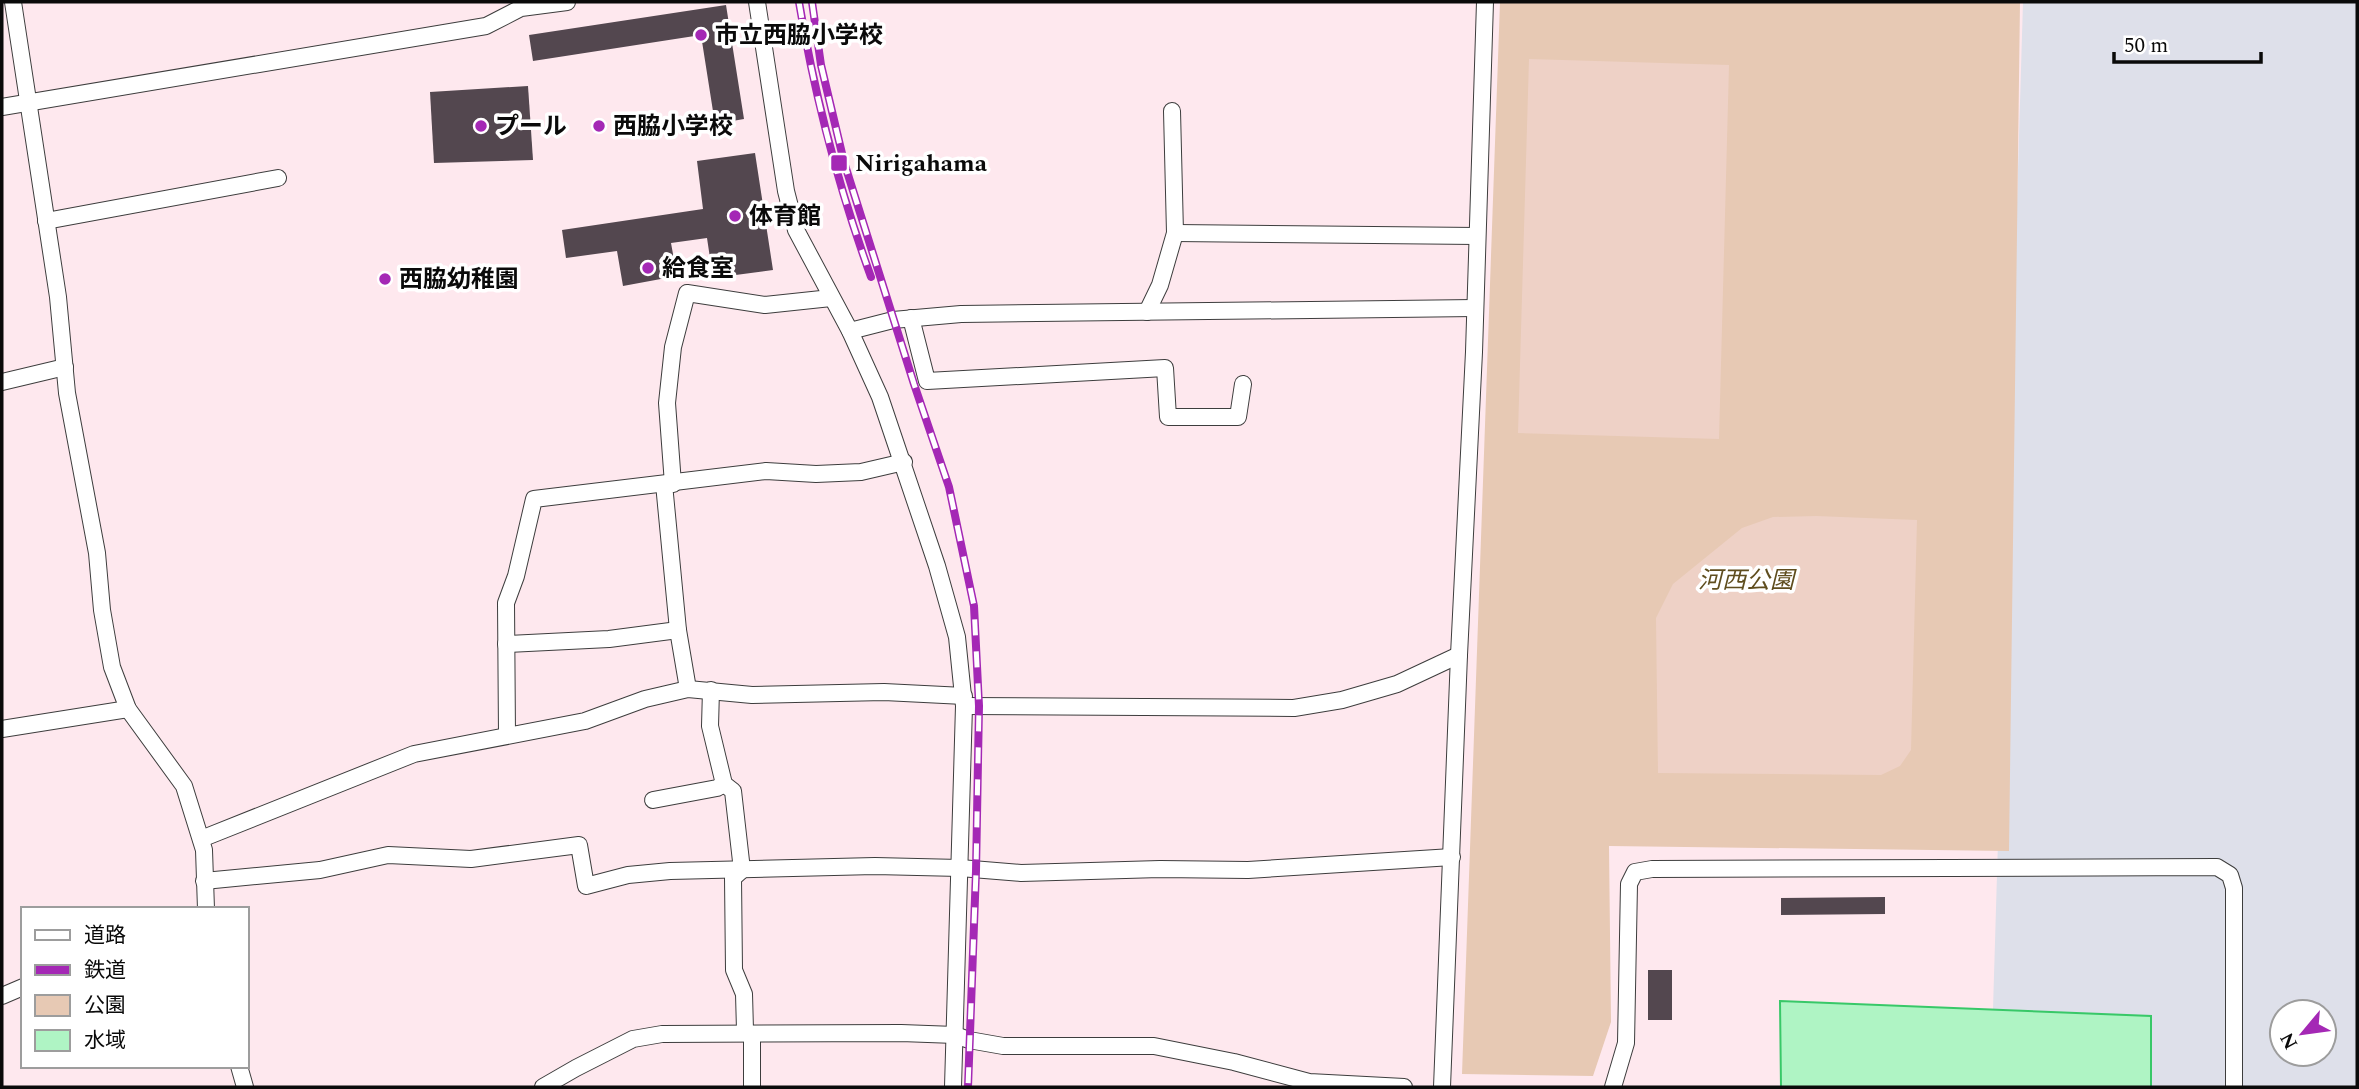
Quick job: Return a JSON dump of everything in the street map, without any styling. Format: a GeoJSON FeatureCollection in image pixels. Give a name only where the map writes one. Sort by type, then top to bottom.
{"type":"FeatureCollection","features":[{"type":"Feature","properties":{"kind":"street"},"geometry":{"type":"LineString","coordinates":[[13,2],[58,298],[67,393],[97,553],[102,610],[112,667],[128,709],[184,786],[201,839],[206,907]]}},
{"type":"Feature","properties":{"kind":"street"},"geometry":{"type":"LineString","coordinates":[[2,107],[486,26],[521,8],[567,2]]}},
{"type":"Feature","properties":{"kind":"street"},"geometry":{"type":"LineString","coordinates":[[757,2],[786,191],[796,230],[850,331],[880,397],[904,461],[957,637],[964,701],[953,1087]]}},
{"type":"Feature","properties":{"kind":"street"},"geometry":{"type":"LineString","coordinates":[[1442,1087],[1475,308],[1485,2]]}},
{"type":"Feature","properties":{"kind":"street"},"geometry":{"type":"LineString","coordinates":[[1147,312],[1160,285],[1175,233],[1171,111]]}},
{"type":"Feature","properties":{"kind":"street"},"geometry":{"type":"LineString","coordinates":[[46,221],[278,178]]}},
{"type":"Feature","properties":{"kind":"street"},"geometry":{"type":"LineString","coordinates":[[1175,233],[1477,236]]}},
{"type":"Feature","properties":{"kind":"street"},"geometry":{"type":"LineString","coordinates":[[688,689],[678,630],[668,484],[667,403],[673,347],[687,293],[765,305],[831,298]]}},
{"type":"Feature","properties":{"kind":"street"},"geometry":{"type":"LineString","coordinates":[[850,331],[889,321],[961,314],[1475,308]]}},
{"type":"Feature","properties":{"kind":"street"},"geometry":{"type":"LineString","coordinates":[[912,318],[927,381],[1166,369],[1168,417],[1238,417],[1243,384]]}},
{"type":"Feature","properties":{"kind":"street"},"geometry":{"type":"LineString","coordinates":[[2,382],[65,367]]}},
{"type":"Feature","properties":{"kind":"street"},"geometry":{"type":"LineString","coordinates":[[507,736],[506,603],[516,576],[534,499],[766,471],[816,474],[861,472],[904,461]]}},
{"type":"Feature","properties":{"kind":"street"},"geometry":{"type":"LineString","coordinates":[[506,644],[609,639],[678,630]]}},
{"type":"Feature","properties":{"kind":"street"},"geometry":{"type":"LineString","coordinates":[[201,839],[414,754],[585,721],[645,699],[688,689],[752,695],[884,692],[964,701],[1294,708],[1342,701],[1397,684],[1459,655]]}},
{"type":"Feature","properties":{"kind":"street"},"geometry":{"type":"LineString","coordinates":[[711,690],[710,726],[724,784],[733,791],[742,870]]}},
{"type":"Feature","properties":{"kind":"street"},"geometry":{"type":"LineString","coordinates":[[2,729],[128,709]]}},
{"type":"Feature","properties":{"kind":"street"},"geometry":{"type":"LineString","coordinates":[[653,800],[717,788],[724,784]]}},
{"type":"Feature","properties":{"kind":"street"},"geometry":{"type":"LineString","coordinates":[[204,881],[320,870],[388,855],[471,859],[579,845],[586,886],[628,875],[742,870],[875,866],[1021,873],[1160,869],[1248,870],[1452,857]]}},
{"type":"Feature","properties":{"kind":"street"},"geometry":{"type":"LineString","coordinates":[[1613,1087],[1626,1043],[1629,884],[1635,873],[1652,869],[2217,867],[2230,875],[2234,888],[2234,1087]]}},
{"type":"Feature","properties":{"kind":"street"},"geometry":{"type":"LineString","coordinates":[[742,870],[733,878],[734,970],[744,994],[745,1031],[752,1035]]}},
{"type":"Feature","properties":{"kind":"street"},"geometry":{"type":"LineString","coordinates":[[2,996],[21,988]]}},
{"type":"Feature","properties":{"kind":"street"},"geometry":{"type":"LineString","coordinates":[[543,1087],[633,1040],[662,1034],[901,1033],[955,1035],[1003,1046],[1154,1046],[1234,1062],[1309,1082],[1404,1087]]}},
{"type":"Feature","properties":{"kind":"street"},"geometry":{"type":"LineString","coordinates":[[752,1035],[752,1087]]}},
{"type":"Feature","properties":{"kind":"street"},"geometry":{"type":"LineString","coordinates":[[240,1068],[245,1087]]}},
{"type":"Feature","properties":{"kind":"shaded area"},"geometry":{"type":"Polygon","coordinates":[[[2023,2],[2357,2],[2357,1087],[2151,1087],[2150,1016],[1993,1009],[2023,2]]]}},
{"type":"Feature","properties":{"kind":"green space","name":"河西公園"},"geometry":{"type":"Polygon","coordinates":[[[1500,2],[2020,2],[2009,851],[1609,846],[1611,1022],[1593,1076],[1462,1074],[1500,2]]]}},
{"type":"Feature","properties":{"kind":"green space"},"geometry":{"type":"Polygon","coordinates":[[[1529,59],[1729,65],[1719,439],[1518,433],[1529,59]]]}},
{"type":"Feature","properties":{"kind":"green space"},"geometry":{"type":"Polygon","coordinates":[[[1773,517],[1917,520],[1911,750],[1900,766],[1881,775],[1658,773],[1656,618],[1673,584],[1742,528],[1773,517]]]}},
{"type":"Feature","properties":{"kind":"water"},"geometry":{"type":"Polygon","coordinates":[[[1780,1001],[2151,1016],[2151,1087],[1781,1087],[1780,1001]]]}},
{"type":"Feature","properties":{"kind":"building","name":"西脇小学校"},"geometry":{"type":"Polygon","coordinates":[[[726,5],[744,119],[715,124],[701,35],[533,61],[529,35],[726,5]]]}},
{"type":"Feature","properties":{"kind":"building","name":"プール"},"geometry":{"type":"Polygon","coordinates":[[[528,86],[533,160],[434,163],[430,92],[528,86]]]}},
{"type":"Feature","properties":{"kind":"building"},"geometry":{"type":"Polygon","coordinates":[[[755,153],[773,270],[713,278],[707,238],[671,243],[677,276],[623,286],[617,251],[566,258],[562,230],[703,209],[697,161],[755,153]]]}},
{"type":"Feature","properties":{"kind":"building"},"geometry":{"type":"Polygon","coordinates":[[[1885,897],[1885,914],[1781,915],[1781,898],[1885,897]]]}},
{"type":"Feature","properties":{"kind":"building"},"geometry":{"type":"Polygon","coordinates":[[[1648,970],[1672,970],[1672,1020],[1648,1020],[1648,970]]]}},
{"type":"Feature","properties":{"kind":"railway"},"geometry":{"type":"LineString","coordinates":[[799,2],[812,73],[829,141],[871,277]]}},
{"type":"Feature","properties":{"kind":"railway"},"geometry":{"type":"LineString","coordinates":[[812,2],[821,65],[844,162],[949,487],[974,606],[979,706],[968,1087]]}},
{"type":"Feature","properties":{"kind":"place","name":"市立西脇小学校"},"geometry":{"type":"Point","coordinates":[701,35]}},
{"type":"Feature","properties":{"kind":"place","name":"プール"},"geometry":{"type":"Point","coordinates":[481,126]}},
{"type":"Feature","properties":{"kind":"place","name":"西脇小学校"},"geometry":{"type":"Point","coordinates":[599,126]}},
{"type":"Feature","properties":{"kind":"place","name":"Nirigahama"},"geometry":{"type":"Point","coordinates":[839,163]}},
{"type":"Feature","properties":{"kind":"place","name":"体育館"},"geometry":{"type":"Point","coordinates":[735,216]}},
{"type":"Feature","properties":{"kind":"place","name":"給食室"},"geometry":{"type":"Point","coordinates":[648,268]}},
{"type":"Feature","properties":{"kind":"place","name":"西脇幼稚園"},"geometry":{"type":"Point","coordinates":[385,279]}}]}
